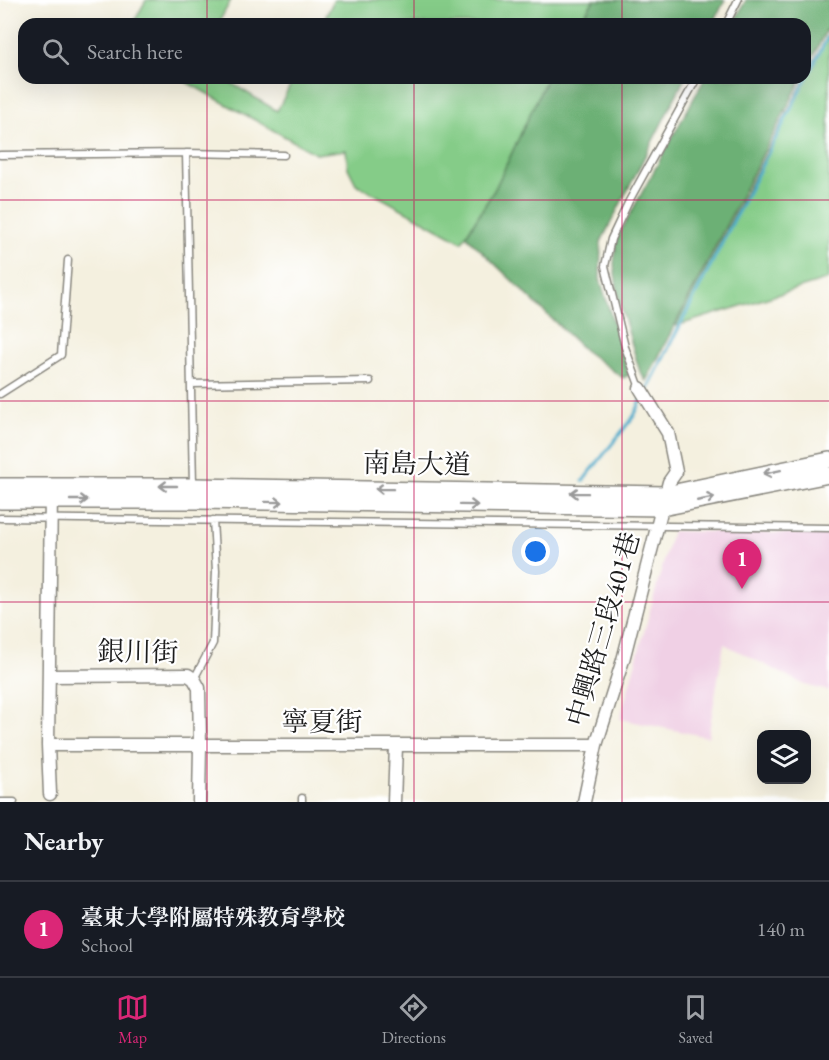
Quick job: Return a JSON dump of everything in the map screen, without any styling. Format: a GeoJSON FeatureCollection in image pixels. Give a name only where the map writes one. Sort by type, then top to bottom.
{"type":"FeatureCollection","features":[{"type":"Feature","properties":{"kind":"street","name":"中興路三段401巷"},"geometry":{"type":"LineString","coordinates":[[584,802],[596,746],[623,660],[669,482],[676,472],[668,433],[640,388]]}},
{"type":"Feature","properties":{"kind":"street","name":"南島大道"},"geometry":{"type":"LineString","coordinates":[[0,501],[51,493],[193,486],[664,501],[829,460]]}},
{"type":"Feature","properties":{"kind":"street","name":"南島大道"},"geometry":{"type":"LineString","coordinates":[[0,486],[51,493],[664,501],[829,474]]}},
{"type":"Feature","properties":{"kind":"street"},"geometry":{"type":"LineString","coordinates":[[48,798],[51,493]]}},
{"type":"Feature","properties":{"kind":"street","name":"銀川街"},"geometry":{"type":"LineString","coordinates":[[49,676],[188,675],[194,679],[199,688],[198,802]]}},
{"type":"Feature","properties":{"kind":"street","name":"寧夏街"},"geometry":{"type":"LineString","coordinates":[[48,745],[596,746]]}},
{"type":"Feature","properties":{"kind":"street"},"geometry":{"type":"LineString","coordinates":[[394,802],[396,746]]}},
{"type":"Feature","properties":{"kind":"lane"},"geometry":{"type":"LineString","coordinates":[[729,18],[738,0]]}},
{"type":"Feature","properties":{"kind":"lane"},"geometry":{"type":"LineString","coordinates":[[640,388],[624,346],[605,266],[611,239],[629,201],[694,84]]}},
{"type":"Feature","properties":{"kind":"lane"},"geometry":{"type":"LineString","coordinates":[[186,153],[193,486]]}},
{"type":"Feature","properties":{"kind":"lane"},"geometry":{"type":"LineString","coordinates":[[0,155],[186,153],[284,155]]}},
{"type":"Feature","properties":{"kind":"lane"},"geometry":{"type":"LineString","coordinates":[[0,394],[61,355],[68,260]]}},
{"type":"Feature","properties":{"kind":"lane"},"geometry":{"type":"LineString","coordinates":[[191,384],[370,381]]}},
{"type":"Feature","properties":{"kind":"lane"},"geometry":{"type":"LineString","coordinates":[[0,518],[829,528]]}},
{"type":"Feature","properties":{"kind":"lane"},"geometry":{"type":"LineString","coordinates":[[194,679],[213,643],[216,572],[213,520]]}},
{"type":"Feature","properties":{"kind":"lane"},"geometry":{"type":"LineString","coordinates":[[0,802],[14,802]]}},
{"type":"Feature","properties":{"kind":"shaded area"},"geometry":{"type":"Polygon","coordinates":[[[672,531],[829,534],[829,691],[805,685],[724,644],[708,737],[620,719],[672,531]]]}},
{"type":"Feature","properties":{"kind":"green space"},"geometry":{"type":"Polygon","coordinates":[[[146,0],[231,0],[221,18],[136,18],[146,0]]]}},
{"type":"Feature","properties":{"kind":"green space"},"geometry":{"type":"Polygon","coordinates":[[[334,0],[594,0],[583,18],[325,18],[334,0]]]}},
{"type":"Feature","properties":{"kind":"green space"},"geometry":{"type":"Polygon","coordinates":[[[594,0],[725,0],[716,18],[583,18],[594,0]]]}},
{"type":"Feature","properties":{"kind":"green space"},"geometry":{"type":"Polygon","coordinates":[[[746,0],[829,0],[829,25],[811,60],[811,18],[736,18],[746,0]]]}},
{"type":"Feature","properties":{"kind":"green space"},"geometry":{"type":"Polygon","coordinates":[[[829,32],[829,279],[676,326],[802,84],[811,84],[811,67],[829,32]]]}},
{"type":"Feature","properties":{"kind":"green space"},"geometry":{"type":"Polygon","coordinates":[[[190,84],[233,84],[277,111],[291,84],[544,84],[495,189],[462,242],[356,184],[348,168],[346,150],[316,154],[190,84]]]}},
{"type":"Feature","properties":{"kind":"green space"},"geometry":{"type":"Polygon","coordinates":[[[544,84],[682,84],[601,242],[600,279],[629,375],[623,378],[584,350],[466,236],[495,189],[544,84]]]}},
{"type":"Feature","properties":{"kind":"green space"},"geometry":{"type":"Polygon","coordinates":[[[702,84],[799,84],[646,381],[640,372],[618,297],[614,264],[617,238],[702,84]]]}},
{"type":"Feature","properties":{"kind":"waterway"},"geometry":{"type":"LineString","coordinates":[[811,69],[829,34]]}},
{"type":"Feature","properties":{"kind":"waterway"},"geometry":{"type":"LineString","coordinates":[[647,390],[803,84]]}},
{"type":"Feature","properties":{"kind":"waterway"},"geometry":{"type":"LineString","coordinates":[[583,481],[634,416],[642,399]]}},
{"type":"Feature","properties":{"kind":"place","name":"臺東大學附屬特殊教育學校"},"geometry":{"type":"Point","coordinates":[742,589]}}]}
